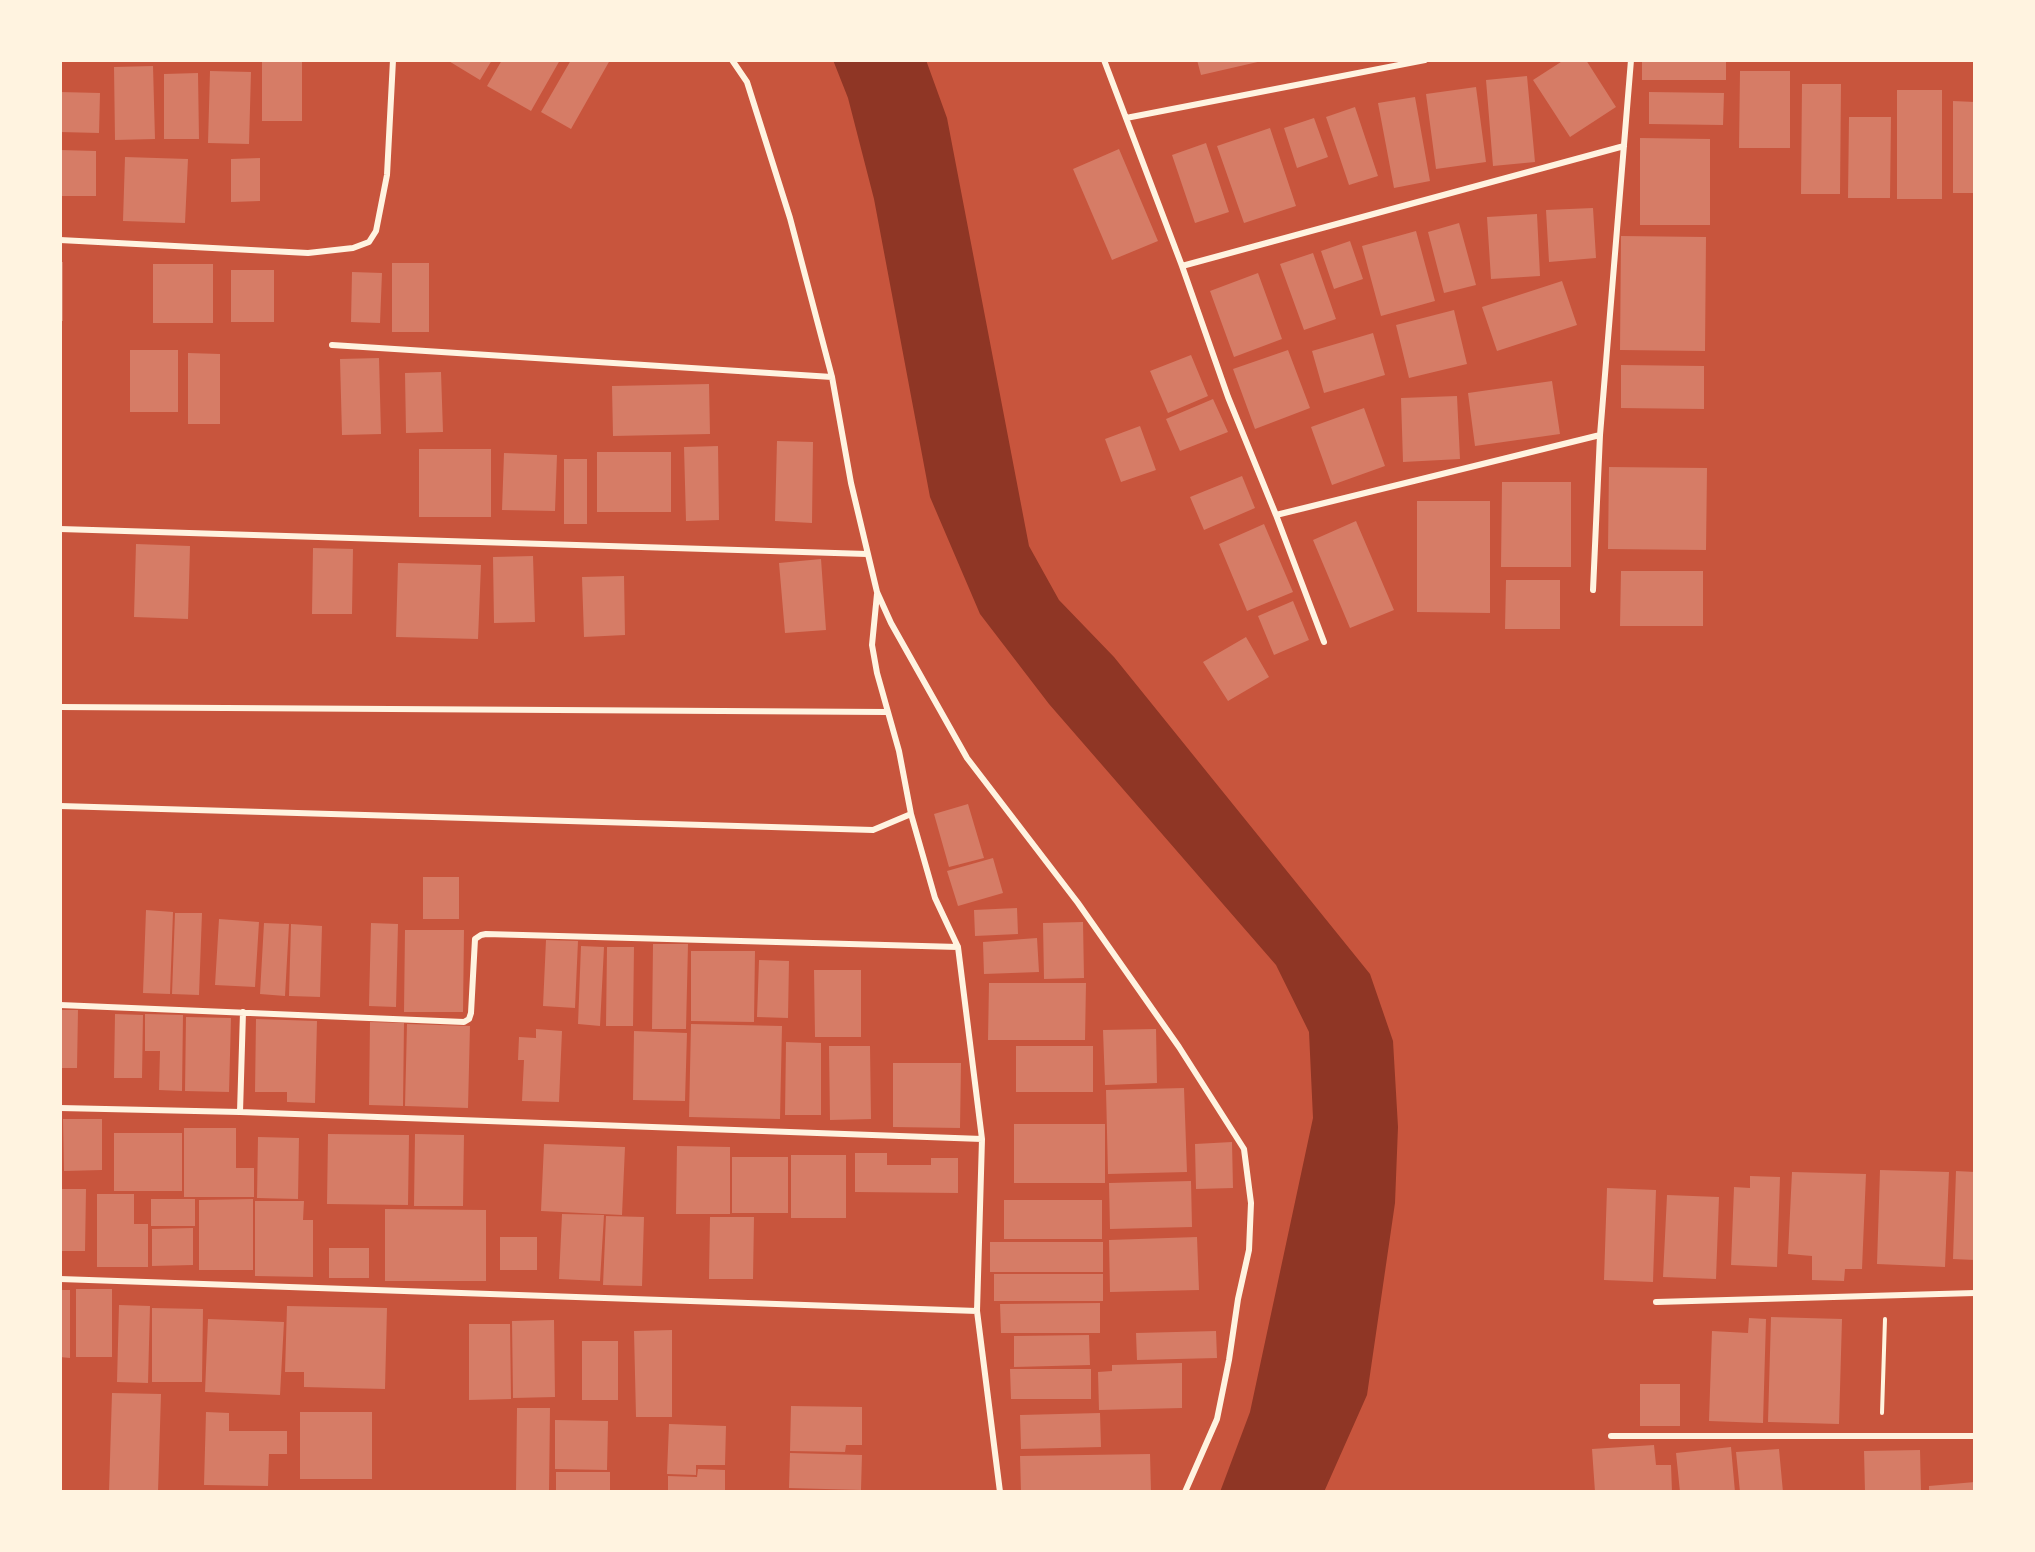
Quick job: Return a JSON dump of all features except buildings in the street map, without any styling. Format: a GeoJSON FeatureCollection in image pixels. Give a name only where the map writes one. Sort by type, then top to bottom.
{"type":"FeatureCollection","features":[{"type":"Feature","properties":{"kind":"street"},"geometry":{"type":"LineString","coordinates":[[60,240],[308,253],[353,248],[369,243],[376,231],[387,175],[393,60]]}},
{"type":"Feature","properties":{"kind":"street"},"geometry":{"type":"LineString","coordinates":[[732,60],[747,82],[790,218],[832,377],[851,483],[867,554],[877,592],[891,622],[967,758],[1078,903],[1179,1047],[1244,1149],[1251,1203],[1249,1250],[1217,1419],[1185,1492]]}},
{"type":"Feature","properties":{"kind":"street"},"geometry":{"type":"LineString","coordinates":[[1104,60],[1182,266],[1228,397],[1324,642]]}},
{"type":"Feature","properties":{"kind":"street"},"geometry":{"type":"LineString","coordinates":[[1126,118],[1425,60]]}},
{"type":"Feature","properties":{"kind":"street"},"geometry":{"type":"LineString","coordinates":[[1593,591],[1600,435],[1631,60]]}},
{"type":"Feature","properties":{"kind":"street"},"geometry":{"type":"LineString","coordinates":[[1182,266],[1624,146]]}},
{"type":"Feature","properties":{"kind":"street"},"geometry":{"type":"LineString","coordinates":[[333,345],[832,377]]}},
{"type":"Feature","properties":{"kind":"street"},"geometry":{"type":"LineString","coordinates":[[1276,516],[1600,435]]}},
{"type":"Feature","properties":{"kind":"street"},"geometry":{"type":"LineString","coordinates":[[60,529],[867,554]]}},
{"type":"Feature","properties":{"kind":"street"},"geometry":{"type":"LineString","coordinates":[[877,592],[872,645],[877,673],[899,751],[911,814],[934,898],[958,947],[982,1139],[977,1311],[1000,1492]]}},
{"type":"Feature","properties":{"kind":"street"},"geometry":{"type":"LineString","coordinates":[[60,707],[887,712]]}},
{"type":"Feature","properties":{"kind":"street"},"geometry":{"type":"LineString","coordinates":[[60,806],[873,830],[911,814]]}},
{"type":"Feature","properties":{"kind":"street"},"geometry":{"type":"LineString","coordinates":[[60,1005],[465,1022],[471,1014],[476,939],[486,934],[958,947]]}},
{"type":"Feature","properties":{"kind":"street"},"geometry":{"type":"LineString","coordinates":[[240,1112],[243,1012]]}},
{"type":"Feature","properties":{"kind":"street"},"geometry":{"type":"LineString","coordinates":[[60,1108],[240,1112],[982,1139]]}},
{"type":"Feature","properties":{"kind":"street"},"geometry":{"type":"LineString","coordinates":[[60,1279],[977,1311]]}},
{"type":"Feature","properties":{"kind":"street"},"geometry":{"type":"LineString","coordinates":[[1656,1302],[1975,1293]]}},
{"type":"Feature","properties":{"kind":"street"},"geometry":{"type":"LineString","coordinates":[[1611,1436],[1975,1436]]}},
{"type":"Feature","properties":{"kind":"path"},"geometry":{"type":"LineString","coordinates":[[1881,1435],[1886,1295]]}},
{"type":"Feature","properties":{"kind":"shaded area"},"geometry":{"type":"Polygon","coordinates":[[[833,60],[926,60],[947,118],[1029,546],[1059,600],[1114,657],[1370,974],[1393,1041],[1398,1127],[1395,1203],[1367,1395],[1324,1492],[1220,1492],[1250,1412],[1313,1118],[1309,1032],[1276,965],[1049,704],[980,614],[930,497],[874,199],[848,98],[833,60]]]}}]}
